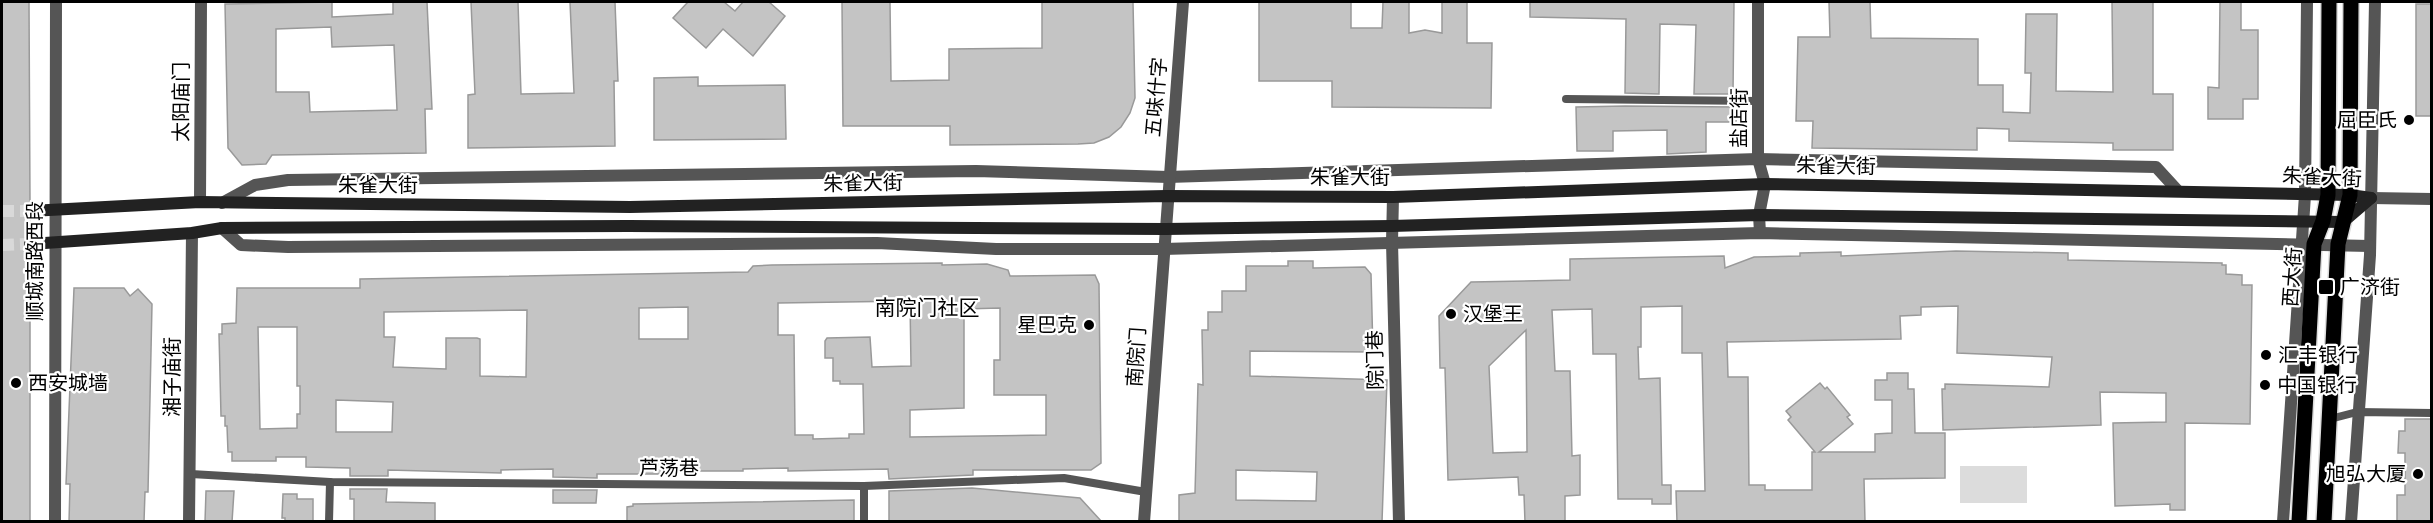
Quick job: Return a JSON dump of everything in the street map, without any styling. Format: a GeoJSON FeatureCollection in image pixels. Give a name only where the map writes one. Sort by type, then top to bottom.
{"type":"FeatureCollection","features":[{"type":"Feature","properties":{"kind":"main road","name":"西大街"},"geometry":{"type":"LineString","coordinates":[[2299,522],[2308,244],[2323,221],[2328,195],[2329,2]]}},
{"type":"Feature","properties":{"kind":"main road"},"geometry":{"type":"LineString","coordinates":[[2324,522],[2338,244],[2350,195],[2351,2]]}},
{"type":"Feature","properties":{"kind":"main road","name":"朱雀大街"},"geometry":{"type":"LineString","coordinates":[[30,211],[200,202],[630,207],[1167,196],[1393,197],[1765,184],[2178,191],[2350,195],[2371,198]]}},
{"type":"Feature","properties":{"kind":"main road","name":"朱雀大街"},"geometry":{"type":"LineString","coordinates":[[2343,222],[2371,198]]}},
{"type":"Feature","properties":{"kind":"main road"},"geometry":{"type":"LineString","coordinates":[[30,244],[192,233],[222,228],[640,226],[1165,229],[1392,226],[1759,215],[2343,222]]}},
{"type":"Feature","properties":{"kind":"street","name":"顺城南路西段"},"geometry":{"type":"LineString","coordinates":[[55,522],[56,2]]}},
{"type":"Feature","properties":{"kind":"street","name":"太阳庙门"},"geometry":{"type":"LineString","coordinates":[[200,202],[201,2]]}},
{"type":"Feature","properties":{"kind":"street","name":"五味什字"},"geometry":{"type":"LineString","coordinates":[[1167,196],[1183,2]]}},
{"type":"Feature","properties":{"kind":"street","name":"盐店街"},"geometry":{"type":"LineString","coordinates":[[1758,2],[1758,159],[1765,184],[1759,215],[1760,233]]}},
{"type":"Feature","properties":{"kind":"street"},"geometry":{"type":"LineString","coordinates":[[2283,522],[2308,244],[2303,221],[2307,2]]}},
{"type":"Feature","properties":{"kind":"street"},"geometry":{"type":"LineString","coordinates":[[2351,522],[2370,246],[2374,2]]}},
{"type":"Feature","properties":{"kind":"street"},"geometry":{"type":"LineString","coordinates":[[221,203],[255,185],[288,180],[976,171],[1168,177],[1758,159],[2156,167],[2178,191]]}},
{"type":"Feature","properties":{"kind":"street","name":"南院门"},"geometry":{"type":"LineString","coordinates":[[1144,522],[1167,196]]}},
{"type":"Feature","properties":{"kind":"street","name":"院门巷"},"geometry":{"type":"LineString","coordinates":[[1393,197],[1392,242],[1399,522]]}},
{"type":"Feature","properties":{"kind":"street"},"geometry":{"type":"LineString","coordinates":[[2371,198],[2432,199]]}},
{"type":"Feature","properties":{"kind":"street"},"geometry":{"type":"LineString","coordinates":[[222,228],[241,245],[288,247],[877,243],[996,249],[1163,249],[1760,233],[2370,246]]}},
{"type":"Feature","properties":{"kind":"street","name":"湘子庙街"},"geometry":{"type":"LineString","coordinates":[[189,522],[192,233]]}},
{"type":"Feature","properties":{"kind":"lane"},"geometry":{"type":"LineString","coordinates":[[1566,99],[1758,101]]}},
{"type":"Feature","properties":{"kind":"lane"},"geometry":{"type":"LineString","coordinates":[[2330,420],[2357,412],[2432,413]]}},
{"type":"Feature","properties":{"kind":"lane","name":"芦荡巷"},"geometry":{"type":"LineString","coordinates":[[191,474],[330,482],[864,486],[1064,478],[1146,492]]}},
{"type":"Feature","properties":{"kind":"lane"},"geometry":{"type":"LineString","coordinates":[[329,522],[330,482]]}},
{"type":"Feature","properties":{"kind":"lane"},"geometry":{"type":"LineString","coordinates":[[864,486],[864,522]]}},
{"type":"Feature","properties":{"kind":"shaded area"},"geometry":{"type":"Polygon","coordinates":[[[1960,466],[2027,466],[2027,503],[1960,503],[1960,466]]]}},
{"type":"Feature","properties":{"kind":"building","name":"西安城墙"},"geometry":{"type":"Polygon","coordinates":[[[2,2],[29,2],[30,203],[25,204],[22,211],[23,216],[30,219],[30,236],[25,238],[22,244],[24,249],[30,252],[30,522],[2,522],[2,2]]]}},
{"type":"Feature","properties":{"kind":"building"},"geometry":{"type":"Polygon","coordinates":[[[332,2],[332,17],[393,14],[393,2],[427,2],[432,109],[425,109],[426,153],[272,155],[266,164],[242,165],[228,148],[225,4],[332,2]],[[331,27],[276,29],[276,92],[309,92],[310,112],[397,110],[394,45],[332,47],[331,27]]]}},
{"type":"Feature","properties":{"kind":"building"},"geometry":{"type":"Polygon","coordinates":[[[471,2],[518,2],[521,94],[574,93],[570,2],[615,2],[618,81],[614,81],[615,146],[468,148],[468,95],[475,94],[471,2]]]}},
{"type":"Feature","properties":{"kind":"building"},"geometry":{"type":"Polygon","coordinates":[[[688,2],[724,2],[735,11],[743,2],[769,2],[785,16],[753,56],[723,29],[706,48],[673,18],[688,2]]]}},
{"type":"Feature","properties":{"kind":"building"},"geometry":{"type":"Polygon","coordinates":[[[842,2],[890,2],[891,81],[949,80],[949,49],[1042,48],[1042,2],[1133,2],[1135,98],[1130,113],[1121,127],[1109,137],[1094,143],[1078,144],[950,145],[950,126],[843,126],[842,2]]]}},
{"type":"Feature","properties":{"kind":"building"},"geometry":{"type":"Polygon","coordinates":[[[1259,2],[1351,2],[1351,28],[1382,28],[1383,2],[1409,2],[1409,33],[1425,30],[1442,33],[1442,2],[1467,2],[1467,43],[1492,43],[1491,108],[1332,107],[1332,81],[1259,81],[1259,2]]]}},
{"type":"Feature","properties":{"kind":"building"},"geometry":{"type":"Polygon","coordinates":[[[1530,2],[1734,2],[1733,94],[1694,94],[1696,25],[1660,24],[1659,94],[1625,93],[1626,19],[1530,17],[1530,2]]]}},
{"type":"Feature","properties":{"kind":"building"},"geometry":{"type":"Polygon","coordinates":[[[1829,2],[1870,2],[1871,38],[1978,39],[1978,85],[2003,85],[2003,112],[2030,113],[2031,73],[2025,73],[2026,14],[2057,14],[2056,91],[2113,92],[2112,2],[2153,2],[2153,94],[2173,94],[2173,150],[2113,150],[2113,143],[2009,141],[2009,129],[1977,128],[1977,150],[1812,148],[1813,121],[1796,121],[1798,37],[1830,37],[1829,2]]]}},
{"type":"Feature","properties":{"kind":"building"},"geometry":{"type":"Polygon","coordinates":[[[2220,2],[2241,2],[2241,30],[2258,30],[2258,99],[2243,99],[2243,119],[2208,119],[2208,87],[2219,88],[2220,2]]]}},
{"type":"Feature","properties":{"kind":"building"},"geometry":{"type":"Polygon","coordinates":[[[2416,4],[2432,4],[2432,116],[2416,116],[2416,4]]]}},
{"type":"Feature","properties":{"kind":"building"},"geometry":{"type":"Polygon","coordinates":[[[698,77],[698,86],[785,85],[786,139],[654,140],[654,78],[698,77]]]}},
{"type":"Feature","properties":{"kind":"building"},"geometry":{"type":"Polygon","coordinates":[[[1576,107],[1736,107],[1736,122],[1706,122],[1706,152],[1667,154],[1667,130],[1613,131],[1613,151],[1577,151],[1576,107]]]}},
{"type":"Feature","properties":{"kind":"building"},"geometry":{"type":"Polygon","coordinates":[[[1956,251],[2068,253],[2068,260],[2222,263],[2226,265],[2226,274],[2242,275],[2242,285],[2252,285],[2250,424],[2185,423],[2185,510],[2170,510],[2170,504],[2115,506],[2113,423],[2166,422],[2166,393],[2100,392],[2101,425],[1943,430],[1942,389],[1945,389],[1945,384],[2049,387],[2052,357],[1957,353],[1958,306],[1921,307],[1921,315],[1900,316],[1901,339],[1727,342],[1728,377],[1748,377],[1749,485],[1765,485],[1765,490],[1812,490],[1812,452],[1815,452],[1788,420],[1791,417],[1786,411],[1820,383],[1825,389],[1827,387],[1850,415],[1847,417],[1853,424],[1819,452],[1875,452],[1875,434],[1892,433],[1892,400],[1875,400],[1875,380],[1887,380],[1887,373],[1908,373],[1908,389],[1914,389],[1915,433],[1945,433],[1945,478],[1864,479],[1865,522],[1677,522],[1676,491],[1705,491],[1702,353],[1682,353],[1682,306],[1641,307],[1641,347],[1638,347],[1639,379],[1660,378],[1662,485],[1671,485],[1671,504],[1652,504],[1652,499],[1618,499],[1616,354],[1593,354],[1592,309],[1552,310],[1555,371],[1570,371],[1572,456],[1580,455],[1580,495],[1565,496],[1565,522],[1525,522],[1524,495],[1519,495],[1518,477],[1448,480],[1445,368],[1440,368],[1439,316],[1471,282],[1570,280],[1570,259],[1724,256],[1725,268],[1754,257],[1841,252],[1841,256],[1956,251]],[[1526,330],[1489,366],[1493,453],[1527,452],[1526,330]]]}},
{"type":"Feature","properties":{"kind":"building"},"geometry":{"type":"Polygon","coordinates":[[[1288,261],[1313,261],[1313,268],[1365,267],[1371,274],[1373,352],[1250,351],[1250,376],[1387,380],[1382,522],[1179,522],[1179,495],[1195,493],[1198,384],[1203,385],[1202,330],[1208,330],[1208,312],[1222,312],[1222,291],[1246,291],[1246,266],[1288,266],[1288,261]],[[1236,470],[1236,500],[1316,501],[1317,472],[1236,470]]]}},
{"type":"Feature","properties":{"kind":"building"},"geometry":{"type":"Polygon","coordinates":[[[987,264],[1008,270],[1010,276],[1095,275],[1099,284],[1101,463],[1091,470],[973,470],[973,475],[889,479],[888,469],[788,471],[788,468],[743,469],[743,471],[667,471],[667,474],[597,474],[597,478],[553,477],[553,469],[501,470],[501,473],[388,470],[388,476],[350,476],[350,468],[306,467],[306,457],[276,457],[276,461],[232,461],[232,452],[228,452],[227,426],[225,426],[225,416],[221,416],[219,334],[222,334],[222,324],[236,323],[237,288],[360,288],[360,279],[748,272],[753,266],[987,264]],[[910,301],[778,303],[778,335],[794,335],[795,435],[813,435],[813,439],[849,438],[849,434],[864,434],[863,384],[840,384],[840,381],[833,381],[833,358],[825,358],[827,338],[870,337],[872,367],[911,366],[910,301]],[[688,307],[639,308],[639,339],[688,339],[688,307]],[[1000,308],[964,309],[964,408],[910,410],[910,437],[1046,435],[1046,395],[994,395],[994,360],[1000,360],[1000,308]],[[527,310],[384,312],[384,337],[395,337],[393,367],[446,369],[446,338],[477,338],[480,339],[480,376],[526,377],[527,310]],[[258,327],[260,429],[297,428],[297,414],[300,414],[300,386],[297,386],[297,327],[258,327]],[[336,400],[336,432],[392,432],[393,402],[336,400]]]}},
{"type":"Feature","properties":{"kind":"building"},"geometry":{"type":"Polygon","coordinates":[[[74,288],[124,288],[130,296],[138,289],[152,304],[148,492],[145,492],[144,522],[69,522],[70,484],[66,484],[74,288]]]}},
{"type":"Feature","properties":{"kind":"building","name":"旭弘大厦"},"geometry":{"type":"Polygon","coordinates":[[[2405,419],[2432,419],[2432,522],[2397,522],[2397,495],[2405,495],[2405,453],[2398,453],[2399,431],[2405,431],[2405,419]]]}},
{"type":"Feature","properties":{"kind":"building"},"geometry":{"type":"Polygon","coordinates":[[[972,488],[1080,498],[1102,522],[889,522],[889,491],[972,488]]]}},
{"type":"Feature","properties":{"kind":"building"},"geometry":{"type":"Polygon","coordinates":[[[350,489],[387,489],[386,502],[435,503],[435,522],[354,522],[354,499],[350,499],[350,489]]]}},
{"type":"Feature","properties":{"kind":"building"},"geometry":{"type":"Polygon","coordinates":[[[553,490],[597,490],[596,503],[553,503],[553,490]]]}},
{"type":"Feature","properties":{"kind":"building"},"geometry":{"type":"Polygon","coordinates":[[[206,491],[234,491],[232,522],[205,522],[206,491]]]}},
{"type":"Feature","properties":{"kind":"building"},"geometry":{"type":"Polygon","coordinates":[[[283,494],[297,494],[297,499],[313,499],[313,522],[285,522],[285,518],[282,518],[283,494]]]}},
{"type":"Feature","properties":{"kind":"building"},"geometry":{"type":"Polygon","coordinates":[[[854,500],[854,522],[627,522],[627,507],[633,504],[854,500]]]}},
{"type":"Feature","properties":{"kind":"tunnel"},"geometry":{"type":"LineString","coordinates":[[2,211],[30,211]]}},
{"type":"Feature","properties":{"kind":"tunnel"},"geometry":{"type":"LineString","coordinates":[[2,245],[30,244]]}},
{"type":"Feature","properties":{"kind":"place","name":"屈臣氏"},"geometry":{"type":"Point","coordinates":[2409,120]}},
{"type":"Feature","properties":{"kind":"place","name":"广济街"},"geometry":{"type":"Point","coordinates":[2326,287]}},
{"type":"Feature","properties":{"kind":"place","name":"汉堡王"},"geometry":{"type":"Point","coordinates":[1451,314]}},
{"type":"Feature","properties":{"kind":"place","name":"星巴克"},"geometry":{"type":"Point","coordinates":[1089,325]}},
{"type":"Feature","properties":{"kind":"place","name":"汇丰银行"},"geometry":{"type":"Point","coordinates":[2266,355]}},
{"type":"Feature","properties":{"kind":"place","name":"西安城墙"},"geometry":{"type":"Point","coordinates":[16,383]}},
{"type":"Feature","properties":{"kind":"place","name":"中国银行"},"geometry":{"type":"Point","coordinates":[2265,385]}},
{"type":"Feature","properties":{"kind":"place","name":"旭弘大厦"},"geometry":{"type":"Point","coordinates":[2418,474]}},
{"type":"Feature","properties":{"kind":"district","name":"南院门社区"},"geometry":{"type":"Point","coordinates":[927,308]}}]}
